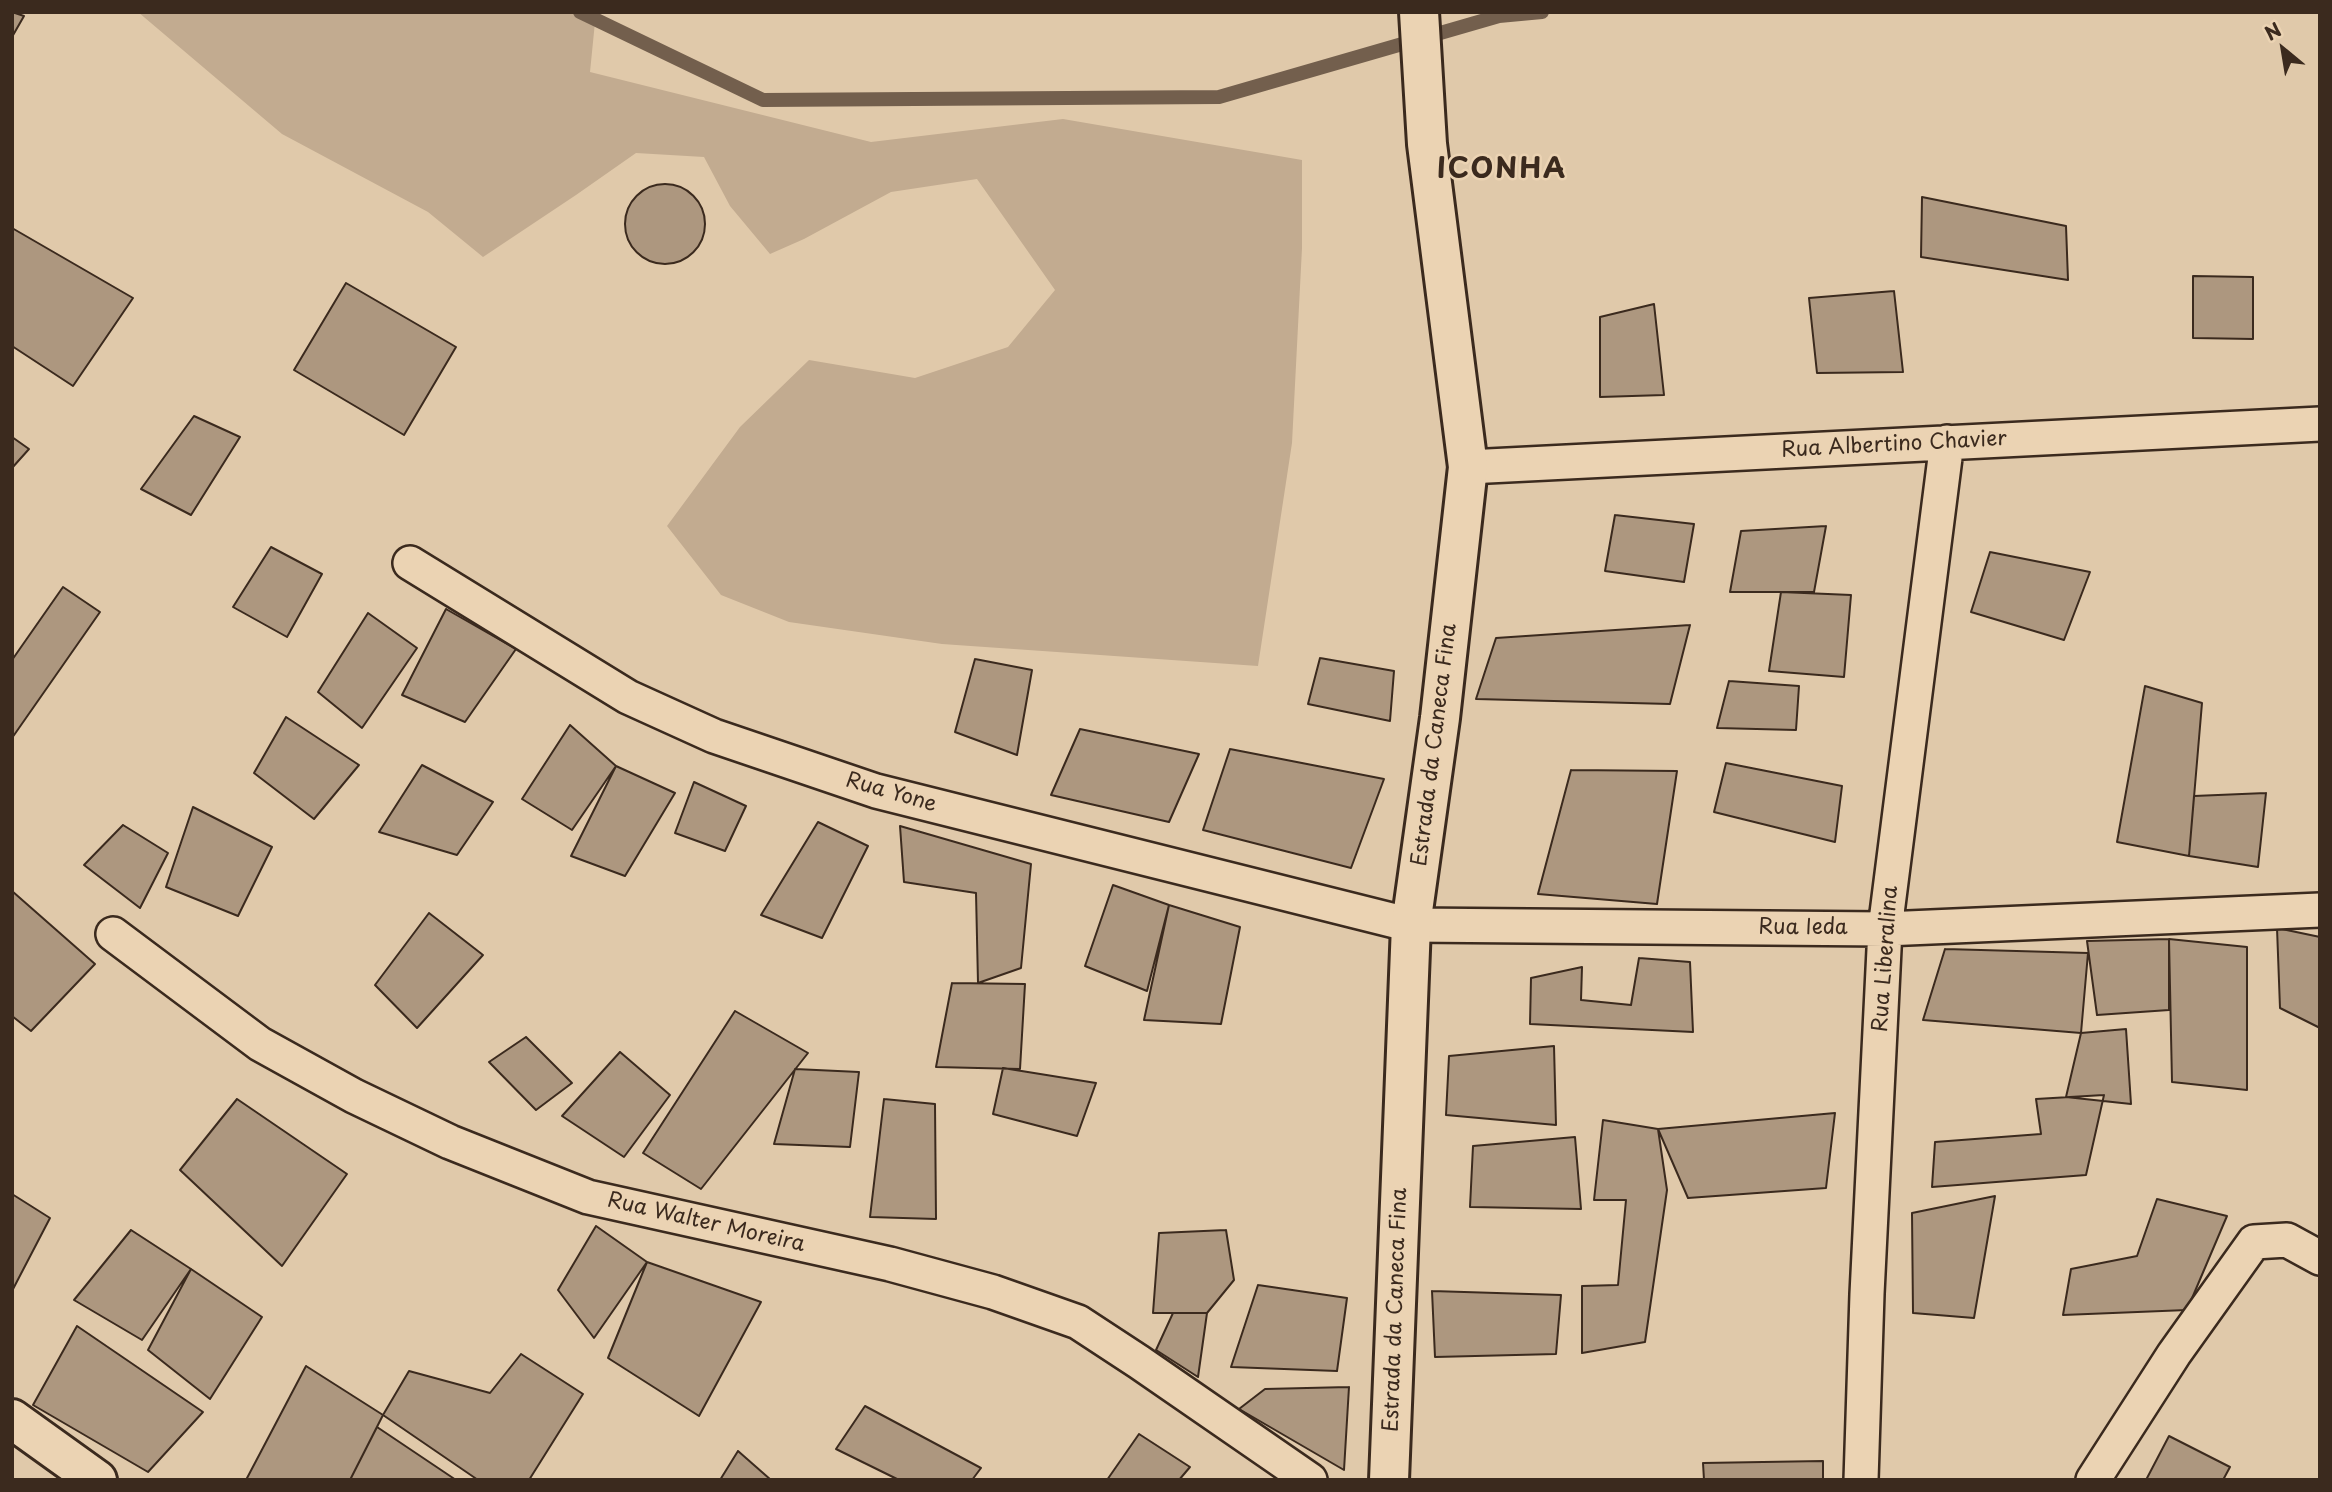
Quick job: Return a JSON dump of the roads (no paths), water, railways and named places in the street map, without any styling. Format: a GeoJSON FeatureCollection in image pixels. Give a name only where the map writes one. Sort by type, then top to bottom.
{"type":"FeatureCollection","features":[{"type":"Feature","properties":{"kind":"street","name":"Estrada da Caneca Fina"},"geometry":{"type":"LineString","coordinates":[[1389,1480],[1411,925],[1440,718],[1468,467],[1427,144],[1419,12]]}},
{"type":"Feature","properties":{"kind":"street","name":"Rua Albertino Chavier"},"geometry":{"type":"LineString","coordinates":[[1468,467],[2320,424]]}},
{"type":"Feature","properties":{"kind":"street","name":"Rua Liberalina"},"geometry":{"type":"LineString","coordinates":[[1861,1480],[1885,929],[1947,442]]}},
{"type":"Feature","properties":{"kind":"street","name":"Rua Yone"},"geometry":{"type":"LineString","coordinates":[[410,563],[628,697],[714,736],[876,791],[1411,925]]}},
{"type":"Feature","properties":{"kind":"street","name":"Rua Ieda"},"geometry":{"type":"LineString","coordinates":[[1411,925],[1885,929],[2320,910]]}},
{"type":"Feature","properties":{"kind":"street","name":"Rua Walter Moreira"},"geometry":{"type":"LineString","coordinates":[[113,934],[260,1044],[354,1096],[450,1142],[588,1197],[890,1264],[993,1292],[1078,1322],[1310,1480]]}},
{"type":"Feature","properties":{"kind":"street"},"geometry":{"type":"LineString","coordinates":[[2093,1480],[2174,1354],[2254,1242],[2287,1240],[2320,1258]]}},
{"type":"Feature","properties":{"kind":"street"},"geometry":{"type":"LineString","coordinates":[[12,1419],[97,1480]]}},
{"type":"Feature","properties":{"kind":"waterway"},"geometry":{"type":"LineString","coordinates":[[580,12],[763,100],[1219,97],[1499,16],[1542,12]]}},
{"type":"Feature","properties":{"kind":"district","name":"ICONHA"},"geometry":{"type":"Point","coordinates":[1502,170]}}]}
